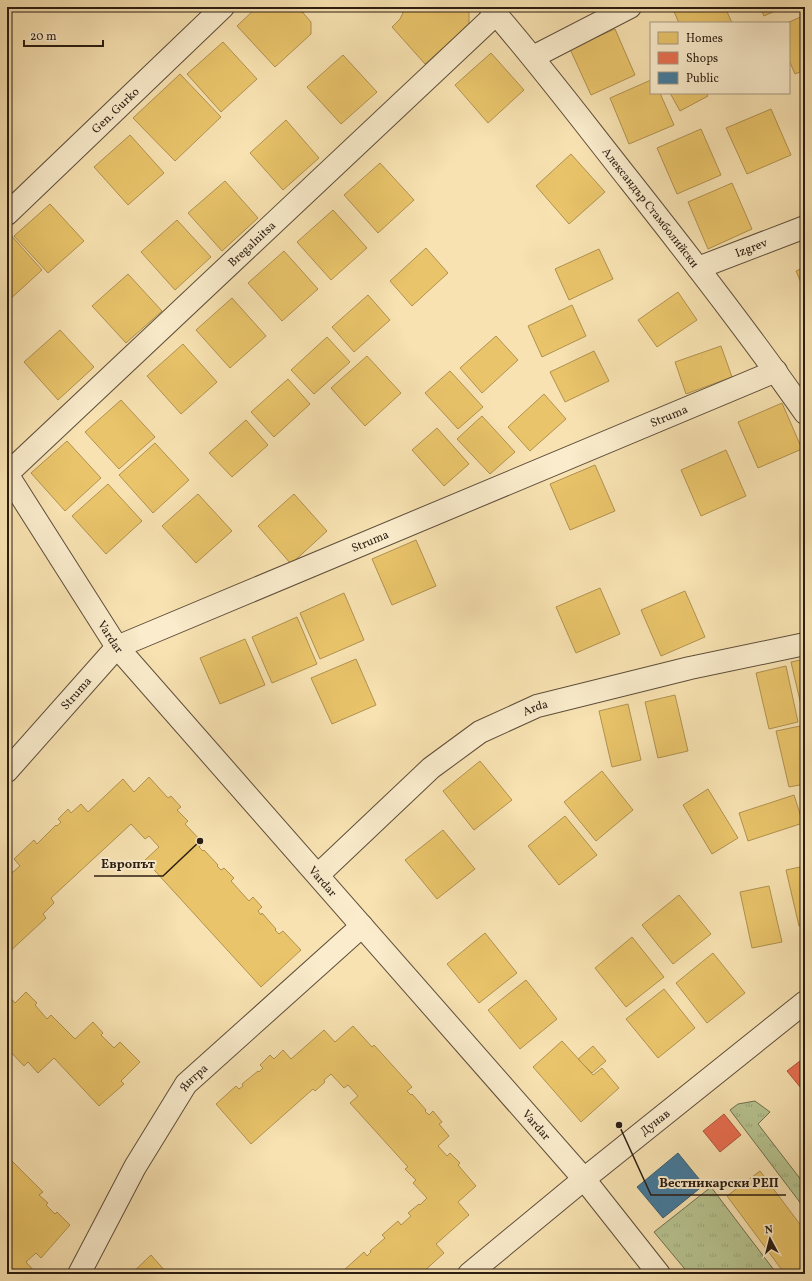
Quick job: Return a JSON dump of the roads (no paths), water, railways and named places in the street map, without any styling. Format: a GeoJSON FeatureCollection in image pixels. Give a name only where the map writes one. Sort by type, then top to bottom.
{"type":"FeatureCollection","features":[{"type":"Feature","properties":{"kind":"street","name":"Gen. Gurko"},"geometry":{"type":"LineString","coordinates":[[7,214],[223,7]]}},
{"type":"Feature","properties":{"kind":"street"},"geometry":{"type":"LineString","coordinates":[[532,57],[630,7]]}},
{"type":"Feature","properties":{"kind":"street","name":"Александър Стамболийски"},"geometry":{"type":"LineString","coordinates":[[493,11],[532,57],[698,268],[776,371],[805,413]]}},
{"type":"Feature","properties":{"kind":"street","name":"Bregalnitsa"},"geometry":{"type":"LineString","coordinates":[[7,474],[493,11]]}},
{"type":"Feature","properties":{"kind":"street","name":"Izgrev"},"geometry":{"type":"LineString","coordinates":[[698,268],[805,227]]}},
{"type":"Feature","properties":{"kind":"street","name":"Struma"},"geometry":{"type":"LineString","coordinates":[[7,771],[117,647],[776,371]]}},
{"type":"Feature","properties":{"kind":"street","name":"Vardar"},"geometry":{"type":"LineString","coordinates":[[7,474],[117,647],[584,1179],[659,1274]]}},
{"type":"Feature","properties":{"kind":"street","name":"Arda"},"geometry":{"type":"LineString","coordinates":[[318,875],[431,768],[480,732],[537,706],[690,668],[805,644]]}},
{"type":"Feature","properties":{"kind":"street","name":"Янтра"},"geometry":{"type":"LineString","coordinates":[[79,1274],[135,1167],[186,1084],[362,926]]}},
{"type":"Feature","properties":{"kind":"street","name":"Дунав"},"geometry":{"type":"LineString","coordinates":[[469,1274],[584,1179],[805,1002]]}},
{"type":"Feature","properties":{"kind":"place","name":"Европът"},"geometry":{"type":"Point","coordinates":[200,841]}},
{"type":"Feature","properties":{"kind":"place","name":"Вестникарски РЕП"},"geometry":{"type":"Point","coordinates":[619,1125]}}]}
